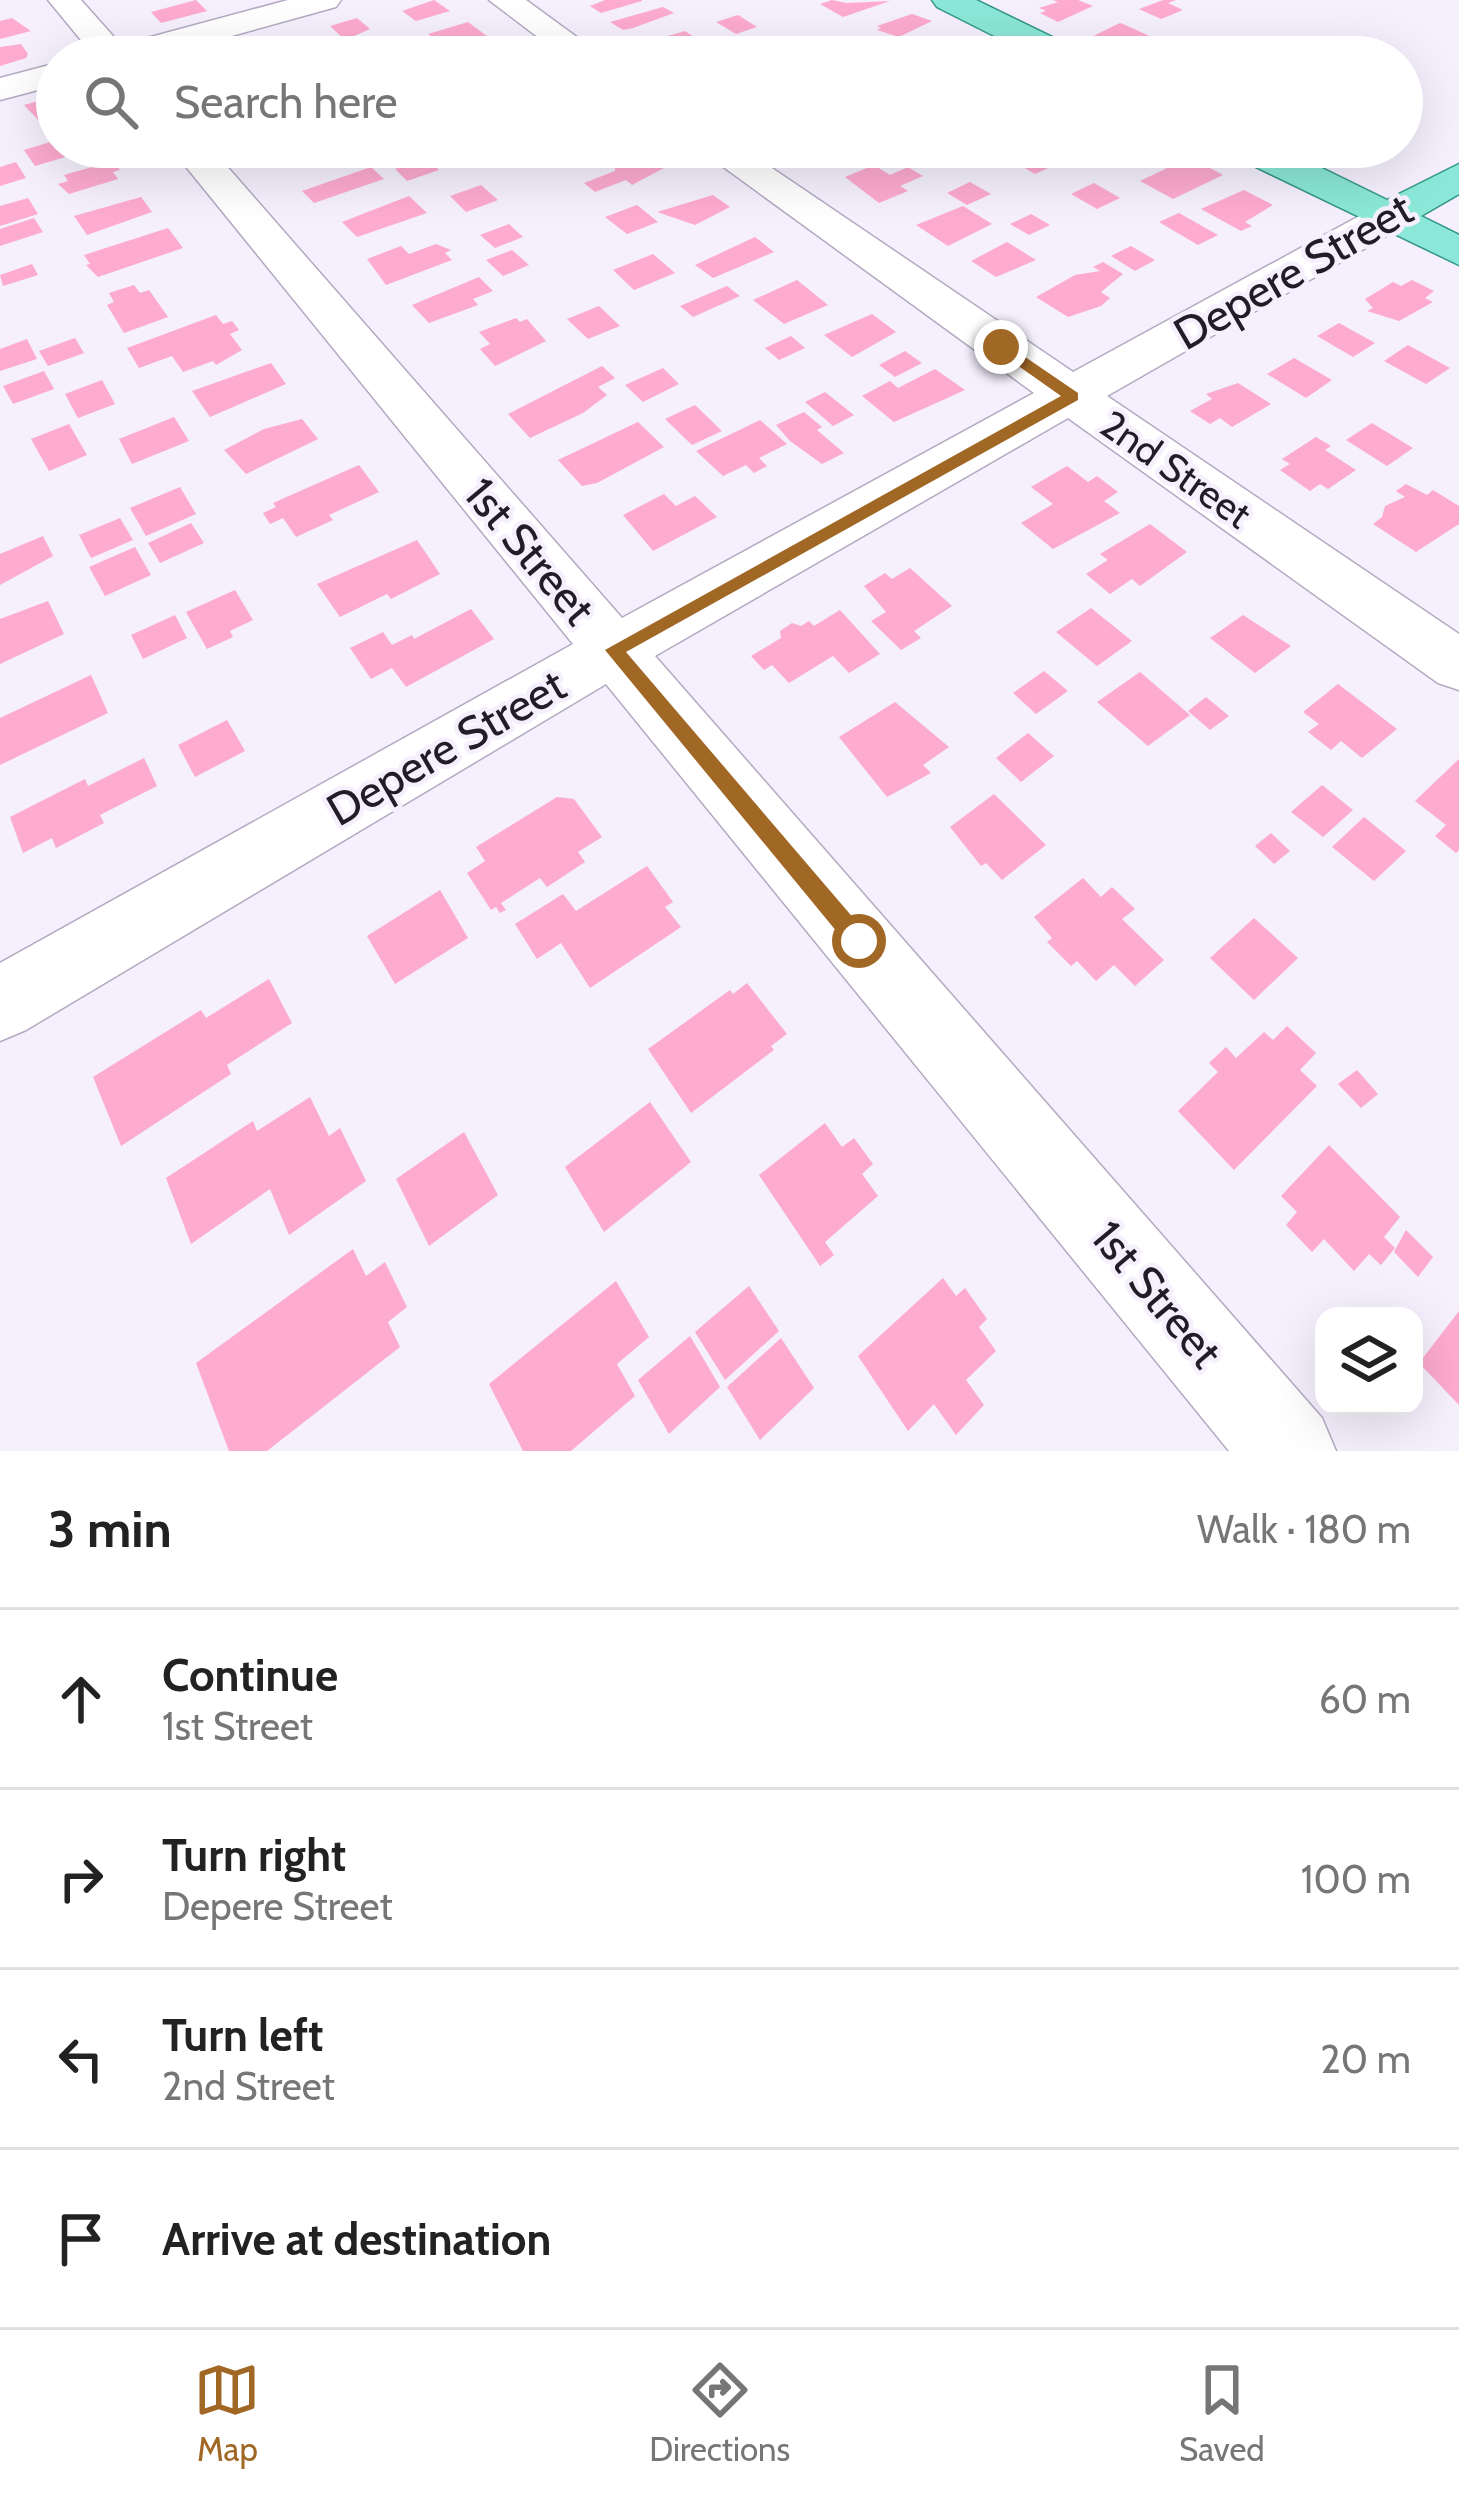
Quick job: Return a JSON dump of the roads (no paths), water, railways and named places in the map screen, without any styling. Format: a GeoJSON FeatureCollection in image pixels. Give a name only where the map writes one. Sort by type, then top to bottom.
{"type":"FeatureCollection","features":[{"type":"Feature","properties":{"kind":"main road"},"geometry":{"type":"LineString","coordinates":[[949,0],[1022,36]]}},
{"type":"Feature","properties":{"kind":"main road"},"geometry":{"type":"LineString","coordinates":[[1289,168],[1459,252]]}},
{"type":"Feature","properties":{"kind":"main road","name":"Depere Street"},"geometry":{"type":"LineString","coordinates":[[1389,217],[1456,181]]}},
{"type":"Feature","properties":{"kind":"street"},"geometry":{"type":"LineString","coordinates":[[64,0],[96,36]]}},
{"type":"Feature","properties":{"kind":"street"},"geometry":{"type":"LineString","coordinates":[[192,36],[325,0]]}},
{"type":"Feature","properties":{"kind":"street"},"geometry":{"type":"LineString","coordinates":[[505,0],[556,36]]}},
{"type":"Feature","properties":{"kind":"street"},"geometry":{"type":"LineString","coordinates":[[0,89],[36,80]]}},
{"type":"Feature","properties":{"kind":"street","name":"1st Street"},"geometry":{"type":"LineString","coordinates":[[207,168],[1288,1451]]}},
{"type":"Feature","properties":{"kind":"street","name":"2nd Street"},"geometry":{"type":"LineString","coordinates":[[745,168],[1459,666]]}},
{"type":"Feature","properties":{"kind":"street","name":"Depere Street"},"geometry":{"type":"LineString","coordinates":[[0,1004],[614,650],[1389,217]]}}]}
